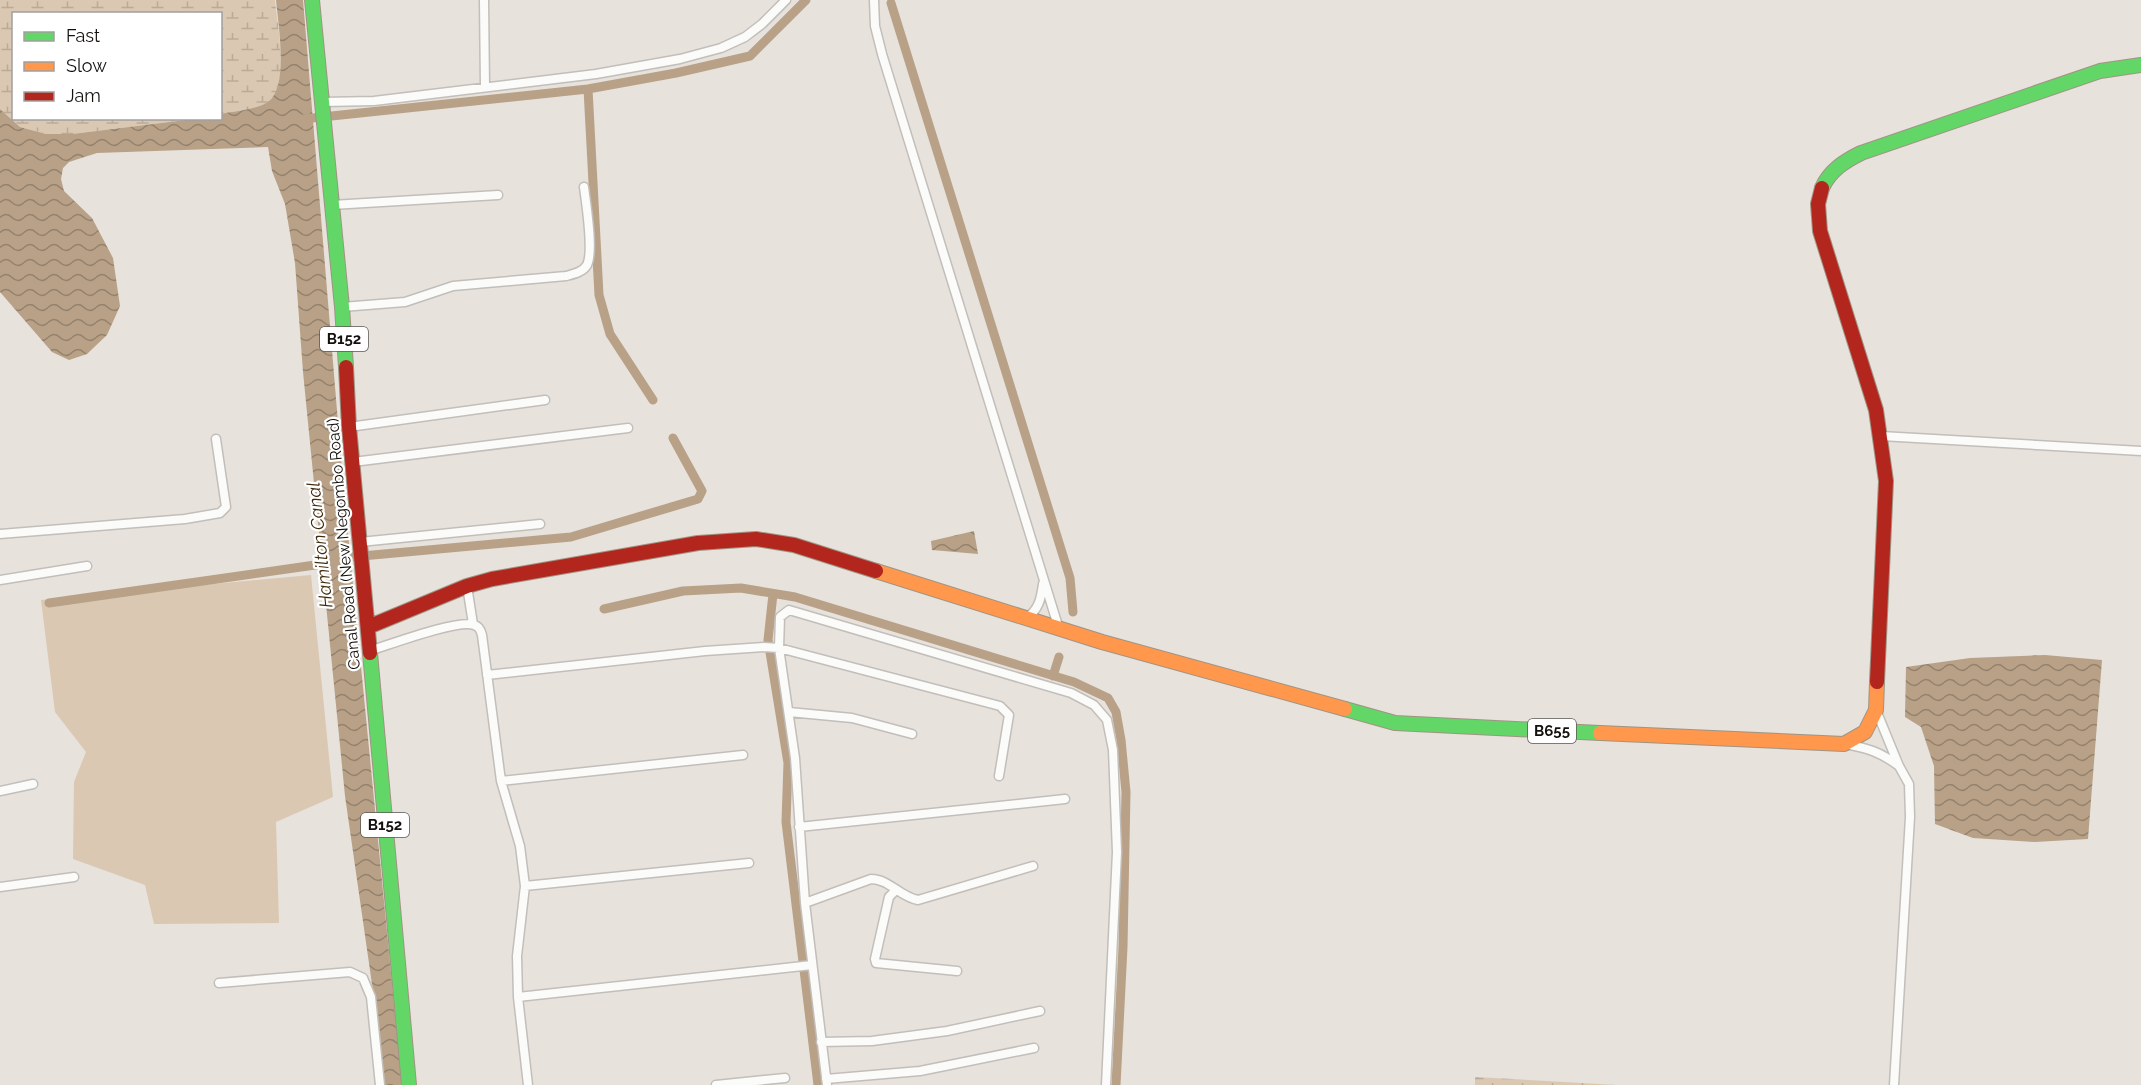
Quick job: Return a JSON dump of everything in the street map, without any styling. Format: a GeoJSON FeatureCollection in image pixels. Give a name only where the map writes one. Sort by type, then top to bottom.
{"type":"FeatureCollection","features":[{"type":"Feature","properties":{"kind":"main road","name":"Canal Road (New Negombo Road)"},"geometry":{"type":"LineString","coordinates":[[312,0],[342,307],[349,427],[410,1085]]}},
{"type":"Feature","properties":{"kind":"main road"},"geometry":{"type":"LineString","coordinates":[[1844,744],[1865,732],[1876,710],[1886,481],[1876,410],[1820,231],[1817,212],[1822,184],[1843,161],[1861,153],[2100,71],[2141,65]]}},
{"type":"Feature","properties":{"kind":"main road","name":"B655"},"geometry":{"type":"LineString","coordinates":[[368,627],[466,586],[492,579],[698,543],[756,539],[794,545],[1059,629],[1395,723],[1844,744]]}},
{"type":"Feature","properties":{"kind":"street"},"geometry":{"type":"LineString","coordinates":[[484,0],[485,87]]}},
{"type":"Feature","properties":{"kind":"street"},"geometry":{"type":"LineString","coordinates":[[323,104],[596,74],[680,59],[722,48],[745,37],[786,0]]}},
{"type":"Feature","properties":{"kind":"street"},"geometry":{"type":"LineString","coordinates":[[874,0],[875,26],[882,54],[1059,629]]}},
{"type":"Feature","properties":{"kind":"street"},"geometry":{"type":"LineString","coordinates":[[342,307],[405,302],[453,286],[566,276],[580,272],[587,264],[590,247],[584,187]]}},
{"type":"Feature","properties":{"kind":"street"},"geometry":{"type":"LineString","coordinates":[[332,205],[498,195]]}},
{"type":"Feature","properties":{"kind":"street"},"geometry":{"type":"LineString","coordinates":[[349,427],[545,400]]}},
{"type":"Feature","properties":{"kind":"street"},"geometry":{"type":"LineString","coordinates":[[353,462],[628,428]]}},
{"type":"Feature","properties":{"kind":"street"},"geometry":{"type":"LineString","coordinates":[[1881,436],[2141,451]]}},
{"type":"Feature","properties":{"kind":"street"},"geometry":{"type":"LineString","coordinates":[[0,534],[120,526],[220,513],[226,507],[216,439]]}},
{"type":"Feature","properties":{"kind":"street"},"geometry":{"type":"LineString","coordinates":[[361,544],[540,524]]}},
{"type":"Feature","properties":{"kind":"street"},"geometry":{"type":"LineString","coordinates":[[0,580],[87,566]]}},
{"type":"Feature","properties":{"kind":"street"},"geometry":{"type":"LineString","coordinates":[[1026,619],[1033,614],[1041,602],[1043,580]]}},
{"type":"Feature","properties":{"kind":"street"},"geometry":{"type":"LineString","coordinates":[[466,586],[473,624]]}},
{"type":"Feature","properties":{"kind":"street"},"geometry":{"type":"LineString","coordinates":[[1034,1048],[920,1071],[826,1082],[810,965],[795,758],[777,648],[780,617],[789,609],[1071,693],[1094,705],[1107,720],[1113,750],[1117,852],[1106,1085]]}},
{"type":"Feature","properties":{"kind":"street"},"geometry":{"type":"LineString","coordinates":[[369,651],[450,626],[473,624],[480,628],[483,635],[501,781],[520,846],[525,886],[517,956],[518,997],[528,1085]]}},
{"type":"Feature","properties":{"kind":"street"},"geometry":{"type":"LineString","coordinates":[[487,675],[705,651],[777,648],[1000,706],[1009,715],[999,776]]}},
{"type":"Feature","properties":{"kind":"street"},"geometry":{"type":"LineString","coordinates":[[1876,710],[1899,766],[1909,784],[1910,817],[1894,1085]]}},
{"type":"Feature","properties":{"kind":"street"},"geometry":{"type":"LineString","coordinates":[[789,712],[852,718],[912,734]]}},
{"type":"Feature","properties":{"kind":"street"},"geometry":{"type":"LineString","coordinates":[[1844,744],[1883,754],[1899,766]]}},
{"type":"Feature","properties":{"kind":"street"},"geometry":{"type":"LineString","coordinates":[[501,781],[742,755]]}},
{"type":"Feature","properties":{"kind":"street"},"geometry":{"type":"LineString","coordinates":[[0,791],[33,784]]}},
{"type":"Feature","properties":{"kind":"street"},"geometry":{"type":"LineString","coordinates":[[799,827],[1065,799]]}},
{"type":"Feature","properties":{"kind":"street"},"geometry":{"type":"LineString","coordinates":[[525,886],[748,863]]}},
{"type":"Feature","properties":{"kind":"street"},"geometry":{"type":"LineString","coordinates":[[805,903],[871,879],[879,879],[909,898],[918,900],[1033,866]]}},
{"type":"Feature","properties":{"kind":"street"},"geometry":{"type":"LineString","coordinates":[[0,887],[74,877]]}},
{"type":"Feature","properties":{"kind":"street"},"geometry":{"type":"LineString","coordinates":[[896,890],[889,897],[874,959],[876,963],[957,971]]}},
{"type":"Feature","properties":{"kind":"street"},"geometry":{"type":"LineString","coordinates":[[518,997],[810,965]]}},
{"type":"Feature","properties":{"kind":"street"},"geometry":{"type":"LineString","coordinates":[[219,983],[350,972],[363,978],[371,997],[380,1085]]}},
{"type":"Feature","properties":{"kind":"street"},"geometry":{"type":"LineString","coordinates":[[821,1042],[872,1041],[915,1035],[1040,1011]]}},
{"type":"Feature","properties":{"kind":"street"},"geometry":{"type":"LineString","coordinates":[[716,1085],[785,1078]]}},
{"type":"Feature","properties":{"kind":"green space"},"geometry":{"type":"Polygon","coordinates":[[[0,0],[275,0],[280,39],[280,71],[274,96],[261,105],[222,114],[222,12],[12,12],[12,120],[0,109],[0,0]]]}},
{"type":"Feature","properties":{"kind":"green space"},"geometry":{"type":"Polygon","coordinates":[[[12,120],[186,120],[72,134],[46,134],[20,127],[12,120]]]}},
{"type":"Feature","properties":{"kind":"green space"},"geometry":{"type":"Polygon","coordinates":[[[311,575],[333,797],[276,822],[279,923],[154,924],[145,885],[73,859],[74,782],[86,752],[55,712],[41,600],[311,575]]]}},
{"type":"Feature","properties":{"kind":"green space"},"geometry":{"type":"Polygon","coordinates":[[[1475,1077],[1617,1085],[1475,1085],[1475,1077]]]}},
{"type":"Feature","properties":{"kind":"water"},"geometry":{"type":"Polygon","coordinates":[[[276,0],[303,0],[343,483],[402,1085],[384,1085],[380,1040],[345,796],[303,372],[295,263],[285,204],[272,171],[268,147],[97,153],[69,162],[63,168],[61,179],[64,191],[92,218],[113,258],[120,306],[107,335],[87,354],[69,360],[52,352],[0,292],[0,109],[20,127],[46,134],[72,134],[186,120],[222,120],[222,114],[250,109],[266,103],[273,96],[278,85],[280,71],[276,0]]]}},
{"type":"Feature","properties":{"kind":"water"},"geometry":{"type":"Polygon","coordinates":[[[974,531],[978,554],[932,550],[931,541],[974,531]]]}},
{"type":"Feature","properties":{"kind":"water"},"geometry":{"type":"Polygon","coordinates":[[[2045,655],[2102,660],[2088,839],[2035,842],[1973,838],[1935,824],[1934,766],[1921,727],[1905,717],[1906,667],[1970,658],[2045,655]]]}},
{"type":"Feature","properties":{"kind":"waterway"},"geometry":{"type":"LineString","coordinates":[[303,119],[588,89],[676,73],[750,56],[806,0]]}},
{"type":"Feature","properties":{"kind":"waterway"},"geometry":{"type":"LineString","coordinates":[[891,3],[1070,578],[1073,612]]}},
{"type":"Feature","properties":{"kind":"waterway"},"geometry":{"type":"LineString","coordinates":[[588,89],[599,295],[610,334],[653,400]]}},
{"type":"Feature","properties":{"kind":"waterway","name":"Hamilton Canal"},"geometry":{"type":"LineString","coordinates":[[49,603],[322,564],[351,557],[571,537],[698,499],[702,491],[673,438]]}},
{"type":"Feature","properties":{"kind":"waterway"},"geometry":{"type":"LineString","coordinates":[[604,609],[683,591],[741,588],[795,597],[1074,682],[1108,698],[1116,712],[1126,792],[1123,947],[1116,1085]]}},
{"type":"Feature","properties":{"kind":"waterway"},"geometry":{"type":"LineString","coordinates":[[773,594],[768,640],[788,763],[786,822],[818,1085]]}},
{"type":"Feature","properties":{"kind":"waterway"},"geometry":{"type":"LineString","coordinates":[[1053,676],[1059,657]]}},
{"type":"Feature","properties":{"kind":"traffic: fast"},"geometry":{"type":"LineString","coordinates":[[312,0],[346,367]]}},
{"type":"Feature","properties":{"kind":"traffic: fast"},"geometry":{"type":"LineString","coordinates":[[1822,188],[1838,167],[1861,153],[2100,71],[2141,65]]}},
{"type":"Feature","properties":{"kind":"traffic: fast"},"geometry":{"type":"LineString","coordinates":[[370,653],[409,1085]]}},
{"type":"Feature","properties":{"kind":"traffic: fast"},"geometry":{"type":"LineString","coordinates":[[1345,709],[1395,723],[1600,733]]}},
{"type":"Feature","properties":{"kind":"traffic: slow"},"geometry":{"type":"LineString","coordinates":[[876,571],[1102,642],[1345,709]]}},
{"type":"Feature","properties":{"kind":"traffic: slow"},"geometry":{"type":"LineString","coordinates":[[1600,733],[1844,744],[1865,732],[1876,710],[1877,682]]}},
{"type":"Feature","properties":{"kind":"traffic: jam"},"geometry":{"type":"LineString","coordinates":[[1822,188],[1818,204],[1820,231],[1876,410],[1886,481],[1877,682]]}},
{"type":"Feature","properties":{"kind":"traffic: jam"},"geometry":{"type":"LineString","coordinates":[[346,367],[349,427],[370,653]]}},
{"type":"Feature","properties":{"kind":"traffic: jam"},"geometry":{"type":"LineString","coordinates":[[368,627],[467,586],[492,579],[698,543],[756,539],[794,545],[876,571]]}}]}
